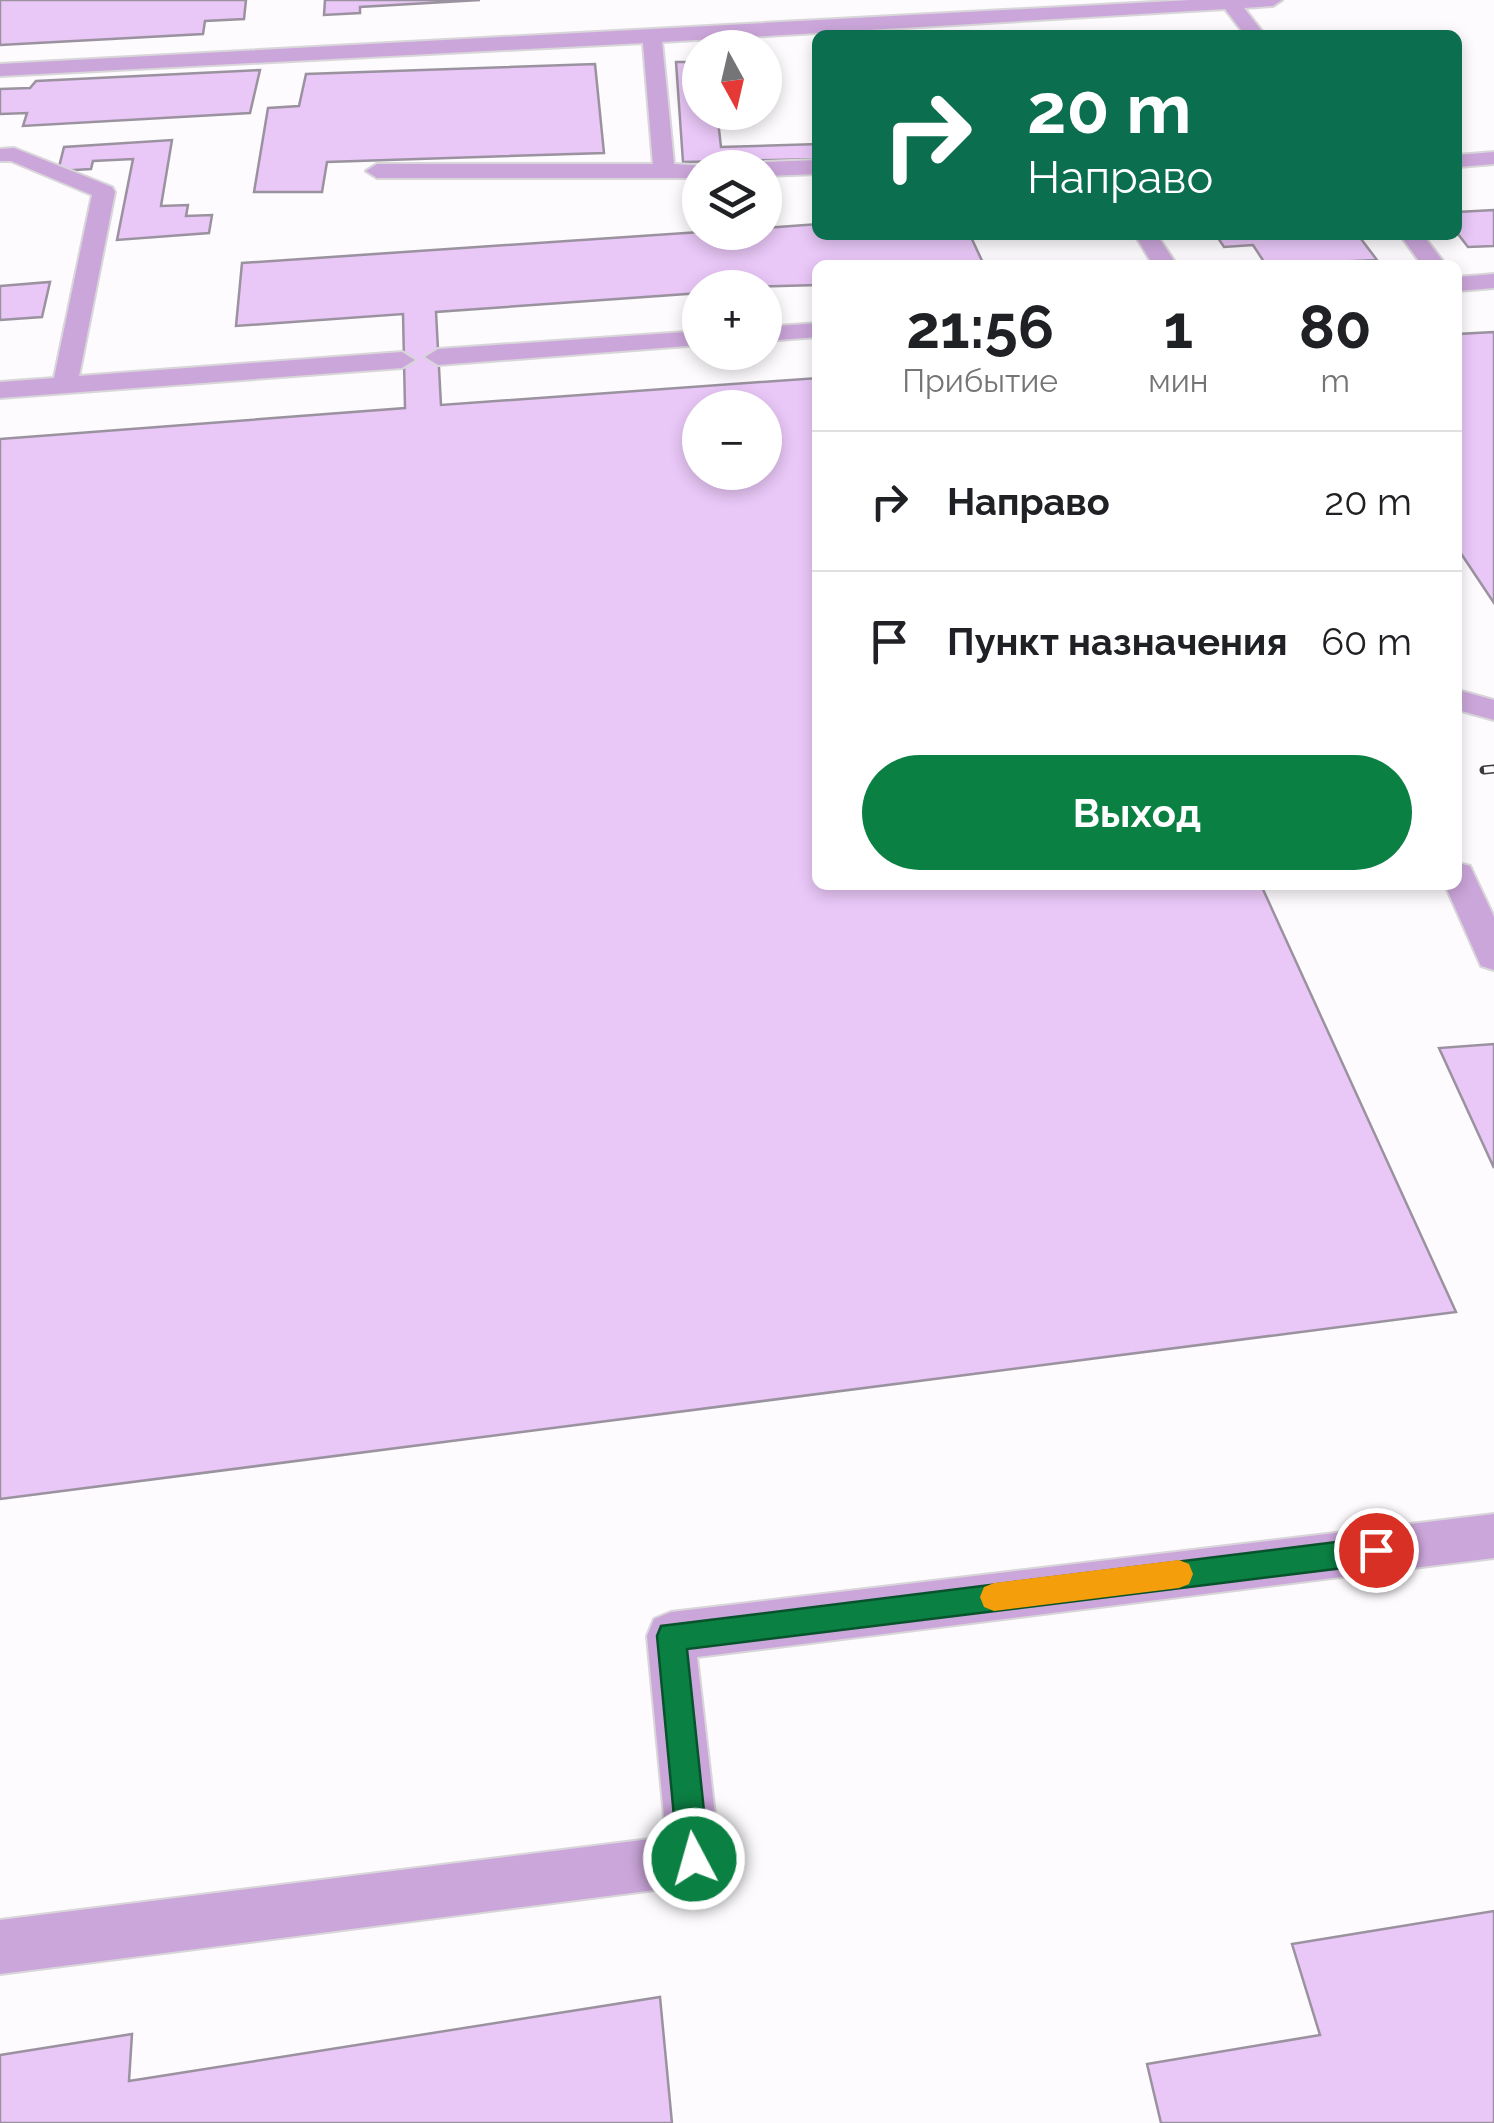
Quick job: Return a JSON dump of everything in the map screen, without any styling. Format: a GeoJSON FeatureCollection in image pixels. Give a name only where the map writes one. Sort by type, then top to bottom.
{"type":"FeatureCollection","features":[{"type":"Feature","properties":{"kind":"lane"},"geometry":{"type":"LineString","coordinates":[[1016,27],[1046,0]]}},
{"type":"Feature","properties":{"kind":"lane"},"geometry":{"type":"LineString","coordinates":[[907,30],[1016,27],[1273,0]]}},
{"type":"Feature","properties":{"kind":"lane"},"geometry":{"type":"LineString","coordinates":[[652,37],[764,13],[902,3]]}},
{"type":"Feature","properties":{"kind":"lane"},"geometry":{"type":"LineString","coordinates":[[1230,3],[1251,30]]}},
{"type":"Feature","properties":{"kind":"lane"},"geometry":{"type":"LineString","coordinates":[[0,70],[812,33]]}},
{"type":"Feature","properties":{"kind":"lane"},"geometry":{"type":"LineString","coordinates":[[652,37],[664,172]]}},
{"type":"Feature","properties":{"kind":"lane"},"geometry":{"type":"LineString","coordinates":[[0,154],[14,154],[104,192],[65,385]]}},
{"type":"Feature","properties":{"kind":"lane"},"geometry":{"type":"LineString","coordinates":[[1462,160],[1494,158]]}},
{"type":"Feature","properties":{"kind":"lane"},"geometry":{"type":"LineString","coordinates":[[782,169],[812,168]]}},
{"type":"Feature","properties":{"kind":"lane"},"geometry":{"type":"LineString","coordinates":[[378,171],[682,171]]}},
{"type":"Feature","properties":{"kind":"lane"},"geometry":{"type":"LineString","coordinates":[[1415,240],[1430,260]]}},
{"type":"Feature","properties":{"kind":"lane"},"geometry":{"type":"LineString","coordinates":[[1462,284],[1494,281]]}},
{"type":"Feature","properties":{"kind":"lane"},"geometry":{"type":"LineString","coordinates":[[782,333],[812,330]]}},
{"type":"Feature","properties":{"kind":"lane"},"geometry":{"type":"LineString","coordinates":[[438,357],[682,339]]}},
{"type":"Feature","properties":{"kind":"lane"},"geometry":{"type":"LineString","coordinates":[[0,390],[402,360]]}},
{"type":"Feature","properties":{"kind":"lane"},"geometry":{"type":"LineString","coordinates":[[1462,701],[1494,710]]}},
{"type":"Feature","properties":{"kind":"lane"},"geometry":{"type":"LineString","coordinates":[[1462,884],[1494,957]]}},
{"type":"Feature","properties":{"kind":"lane"},"geometry":{"type":"LineString","coordinates":[[0,1946],[694,1859],[672,1636],[1494,1536]]}},
{"type":"Feature","properties":{"kind":"building"},"geometry":{"type":"Polygon","coordinates":[[[0,0],[246,0],[244,19],[205,21],[203,34],[0,45],[0,0]]]}},
{"type":"Feature","properties":{"kind":"building"},"geometry":{"type":"Polygon","coordinates":[[[325,0],[480,0],[360,7],[360,13],[324,15],[325,0]]]}},
{"type":"Feature","properties":{"kind":"building"},"geometry":{"type":"Polygon","coordinates":[[[676,62],[682,62],[682,130],[719,130],[721,147],[812,144],[812,159],[782,160],[782,150],[682,150],[676,62]]]}},
{"type":"Feature","properties":{"kind":"building"},"geometry":{"type":"Polygon","coordinates":[[[595,64],[604,153],[327,162],[322,192],[254,192],[268,108],[299,106],[306,74],[595,64]]]}},
{"type":"Feature","properties":{"kind":"building"},"geometry":{"type":"Polygon","coordinates":[[[260,70],[250,113],[23,126],[27,113],[0,114],[0,89],[30,88],[36,81],[260,70]]]}},
{"type":"Feature","properties":{"kind":"building"},"geometry":{"type":"Polygon","coordinates":[[[172,140],[161,206],[188,205],[186,216],[212,215],[209,233],[117,240],[133,159],[93,161],[91,169],[58,171],[64,147],[172,140]]]}},
{"type":"Feature","properties":{"kind":"building"},"geometry":{"type":"Polygon","coordinates":[[[1494,210],[1494,246],[1468,247],[1462,239],[1462,212],[1494,210]]]}},
{"type":"Feature","properties":{"kind":"building"},"geometry":{"type":"Polygon","coordinates":[[[812,224],[812,240],[972,240],[982,260],[812,260],[812,285],[782,286],[782,270],[682,270],[682,294],[436,312],[441,405],[812,378],[812,890],[1263,890],[1456,1312],[0,1499],[0,439],[405,408],[403,314],[236,326],[242,263],[682,233],[682,250],[782,250],[782,227],[812,224]]]}},
{"type":"Feature","properties":{"kind":"building"},"geometry":{"type":"Polygon","coordinates":[[[1219,240],[1362,240],[1377,260],[1263,260],[1253,245],[1224,247],[1219,240]]]}},
{"type":"Feature","properties":{"kind":"building"},"geometry":{"type":"Polygon","coordinates":[[[50,282],[42,317],[0,320],[0,286],[50,282]]]}},
{"type":"Feature","properties":{"kind":"building"},"geometry":{"type":"Polygon","coordinates":[[[1494,332],[1494,603],[1462,555],[1462,334],[1494,332]]]}},
{"type":"Feature","properties":{"kind":"building"},"geometry":{"type":"Polygon","coordinates":[[[1494,1044],[1494,1168],[1439,1048],[1494,1044]]]}},
{"type":"Feature","properties":{"kind":"building"},"geometry":{"type":"Polygon","coordinates":[[[1494,1911],[1494,2123],[1161,2123],[1147,2064],[1320,2035],[1292,1944],[1494,1911]]]}},
{"type":"Feature","properties":{"kind":"building"},"geometry":{"type":"Polygon","coordinates":[[[660,1997],[672,2123],[0,2123],[0,2055],[132,2034],[129,2081],[660,1997]]]}},
{"type":"Feature","properties":{"kind":"railway"},"geometry":{"type":"LineString","coordinates":[[1484,770],[1494,769]]}},
{"type":"Feature","properties":{"kind":"slow traffic"},"geometry":{"type":"LineString","coordinates":[[994,1597],[1179,1574]]}},
{"type":"Feature","properties":{"kind":"route"},"geometry":{"type":"LineString","coordinates":[[694,1859],[672,1636],[1376,1550]]}}]}
